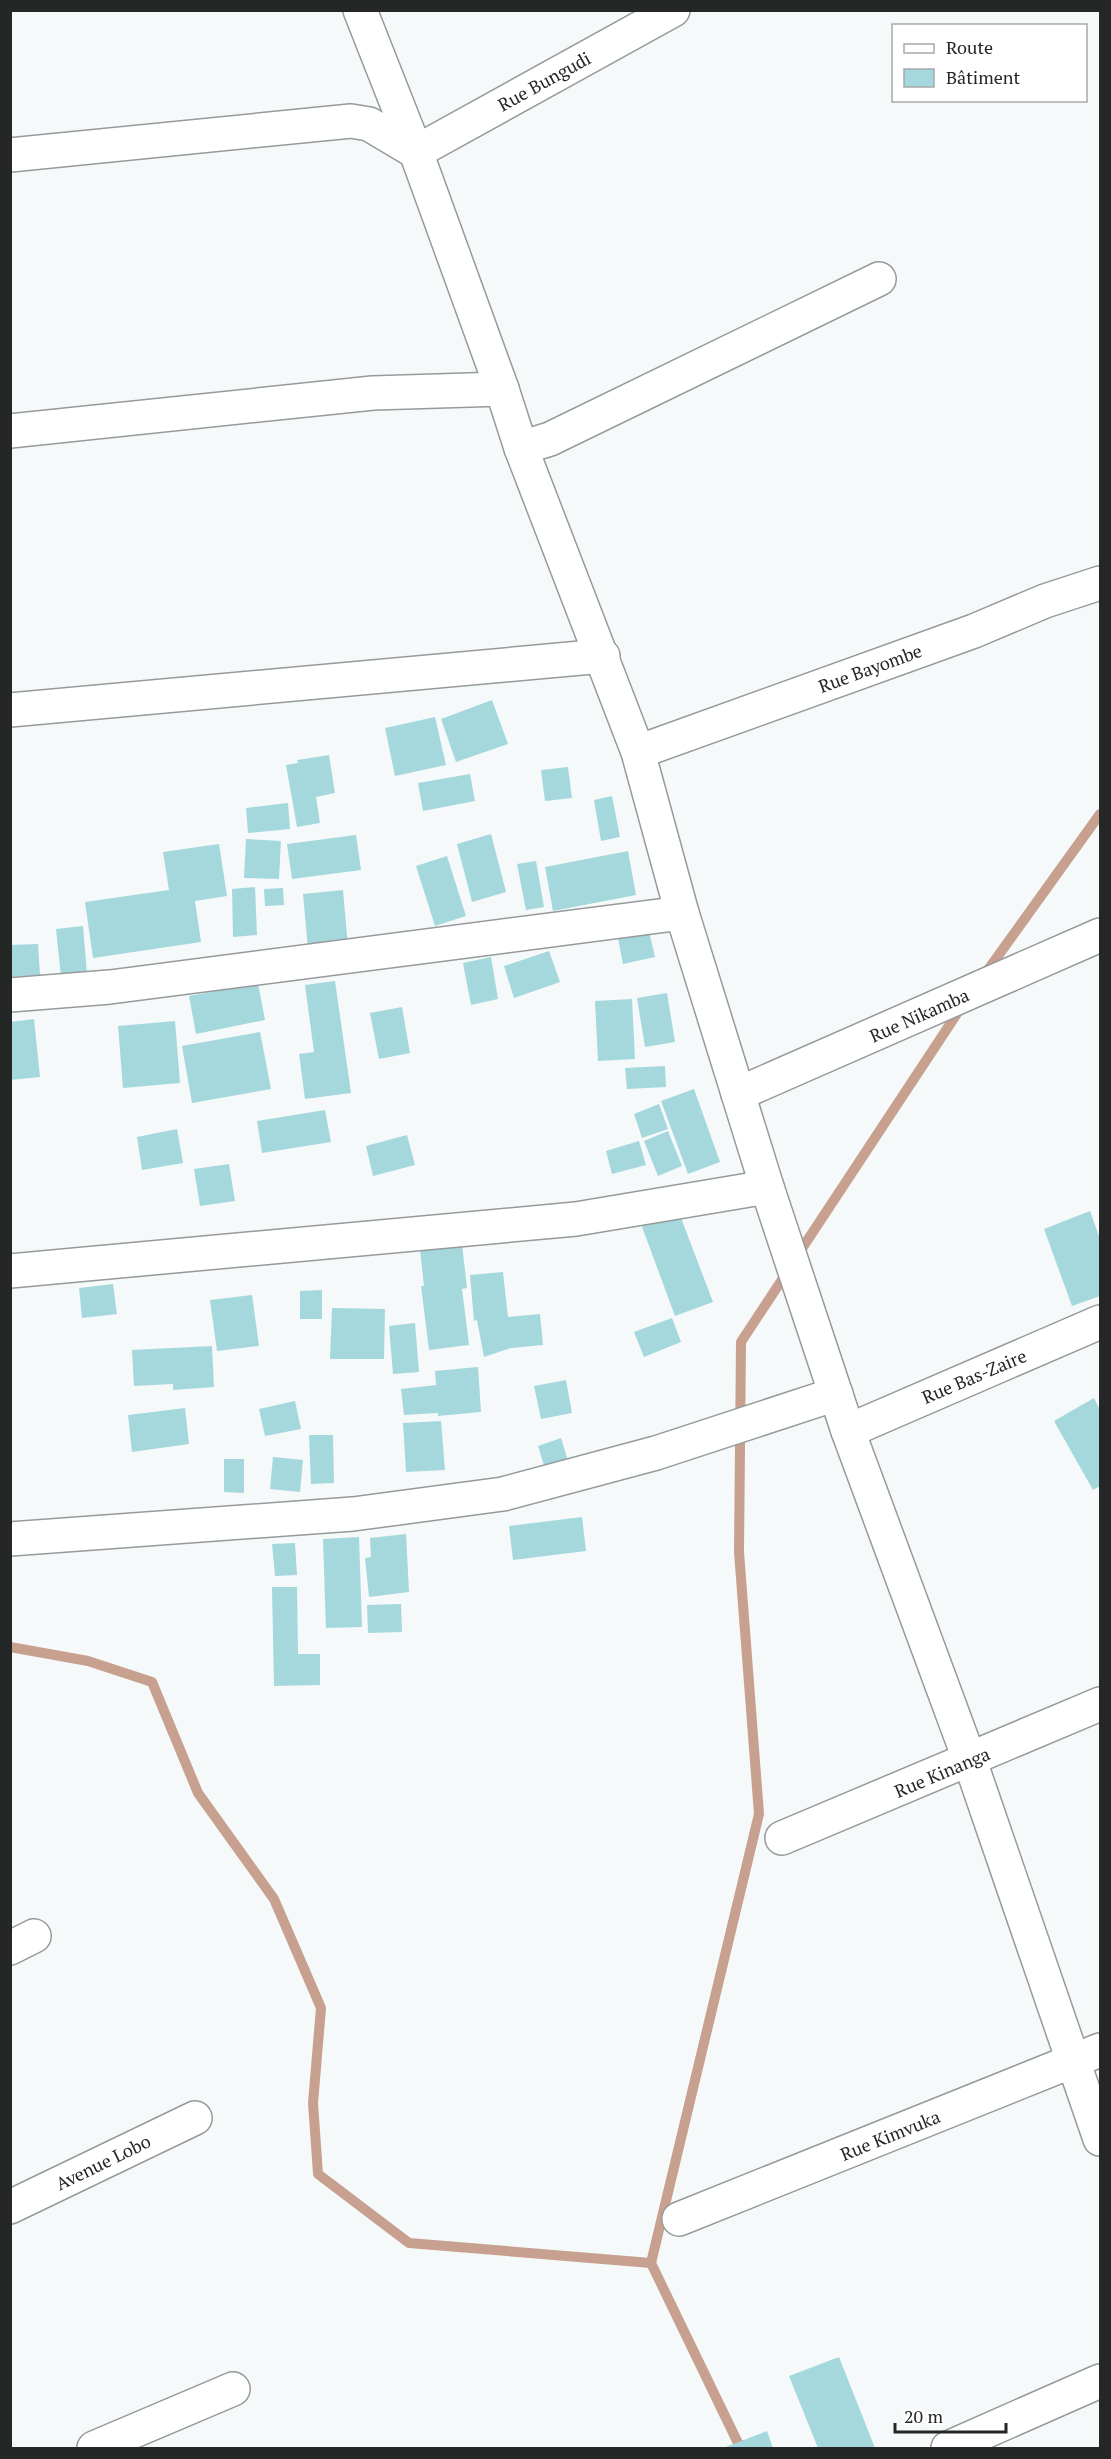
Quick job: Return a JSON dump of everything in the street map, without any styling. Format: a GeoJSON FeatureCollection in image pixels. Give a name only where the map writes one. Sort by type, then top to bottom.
{"type":"FeatureCollection","features":[{"type":"Feature","properties":{"kind":"street"},"geometry":{"type":"LineString","coordinates":[[360,10],[416,152],[502,389],[521,448],[603,656],[638,752],[682,914],[767,1187],[848,1431],[970,1761],[1087,2056],[1101,2139]]}},
{"type":"Feature","properties":{"kind":"street","name":"Rue Bungudi"},"geometry":{"type":"LineString","coordinates":[[416,152],[673,10]]}},
{"type":"Feature","properties":{"kind":"street"},"geometry":{"type":"LineString","coordinates":[[10,155],[351,121],[369,124],[416,152]]}},
{"type":"Feature","properties":{"kind":"street"},"geometry":{"type":"LineString","coordinates":[[521,448],[550,439],[879,279]]}},
{"type":"Feature","properties":{"kind":"street"},"geometry":{"type":"LineString","coordinates":[[10,431],[373,393],[502,389]]}},
{"type":"Feature","properties":{"kind":"street","name":"Rue Bayombe"},"geometry":{"type":"LineString","coordinates":[[638,752],[974,631],[1045,601],[1101,583]]}},
{"type":"Feature","properties":{"kind":"street"},"geometry":{"type":"LineString","coordinates":[[10,710],[603,656]]}},
{"type":"Feature","properties":{"kind":"street"},"geometry":{"type":"LineString","coordinates":[[10,995],[110,987],[682,914]]}},
{"type":"Feature","properties":{"kind":"street","name":"Rue Nikamba"},"geometry":{"type":"LineString","coordinates":[[738,1094],[1101,935]]}},
{"type":"Feature","properties":{"kind":"street"},"geometry":{"type":"LineString","coordinates":[[10,1271],[576,1219],[767,1187]]}},
{"type":"Feature","properties":{"kind":"street","name":"Rue Bas-Zaire"},"geometry":{"type":"LineString","coordinates":[[848,1431],[1101,1322]]}},
{"type":"Feature","properties":{"kind":"street"},"geometry":{"type":"LineString","coordinates":[[10,1539],[352,1514],[502,1494],[656,1453],[836,1394]]}},
{"type":"Feature","properties":{"kind":"street","name":"Rue Kinanga"},"geometry":{"type":"LineString","coordinates":[[782,1838],[970,1761],[1101,1704]]}},
{"type":"Feature","properties":{"kind":"street","name":"Rue Kimvuka"},"geometry":{"type":"LineString","coordinates":[[679,2219],[1087,2056]]}},
{"type":"Feature","properties":{"kind":"street","name":"Avenue Lobo"},"geometry":{"type":"LineString","coordinates":[[10,2207],[195,2118]]}},
{"type":"Feature","properties":{"kind":"street"},"geometry":{"type":"LineString","coordinates":[[948,2448],[1101,2381]]}},
{"type":"Feature","properties":{"kind":"street"},"geometry":{"type":"LineString","coordinates":[[94,2448],[233,2389]]}},
{"type":"Feature","properties":{"kind":"building"},"geometry":{"type":"Polygon","coordinates":[[[492,700],[508,744],[456,762],[441,719],[492,700]]]}},
{"type":"Feature","properties":{"kind":"building"},"geometry":{"type":"Polygon","coordinates":[[[435,717],[446,765],[395,776],[385,728],[435,717]]]}},
{"type":"Feature","properties":{"kind":"building"},"geometry":{"type":"Polygon","coordinates":[[[329,755],[335,793],[316,797],[320,823],[297,827],[286,765],[298,763],[297,760],[329,755]]]}},
{"type":"Feature","properties":{"kind":"building"},"geometry":{"type":"Polygon","coordinates":[[[568,767],[572,798],[545,801],[541,770],[568,767]]]}},
{"type":"Feature","properties":{"kind":"building"},"geometry":{"type":"Polygon","coordinates":[[[470,774],[475,801],[423,811],[418,783],[470,774]]]}},
{"type":"Feature","properties":{"kind":"building"},"geometry":{"type":"Polygon","coordinates":[[[612,796],[620,837],[601,841],[594,800],[612,796]]]}},
{"type":"Feature","properties":{"kind":"building"},"geometry":{"type":"Polygon","coordinates":[[[288,803],[290,829],[248,833],[246,808],[288,803]]]}},
{"type":"Feature","properties":{"kind":"building"},"geometry":{"type":"Polygon","coordinates":[[[491,834],[506,892],[472,902],[457,844],[491,834]]]}},
{"type":"Feature","properties":{"kind":"building"},"geometry":{"type":"Polygon","coordinates":[[[356,835],[361,870],[292,879],[287,844],[356,835]]]}},
{"type":"Feature","properties":{"kind":"building"},"geometry":{"type":"Polygon","coordinates":[[[246,839],[281,841],[279,879],[244,878],[246,839]]]}},
{"type":"Feature","properties":{"kind":"building"},"geometry":{"type":"Polygon","coordinates":[[[219,844],[227,896],[195,901],[201,942],[93,958],[85,902],[169,890],[163,852],[219,844]]]}},
{"type":"Feature","properties":{"kind":"building"},"geometry":{"type":"Polygon","coordinates":[[[628,851],[636,895],[553,911],[545,867],[628,851]]]}},
{"type":"Feature","properties":{"kind":"building"},"geometry":{"type":"Polygon","coordinates":[[[447,856],[466,916],[435,926],[416,866],[447,856]]]}},
{"type":"Feature","properties":{"kind":"building"},"geometry":{"type":"Polygon","coordinates":[[[536,861],[544,907],[526,910],[517,864],[536,861]]]}},
{"type":"Feature","properties":{"kind":"building"},"geometry":{"type":"Polygon","coordinates":[[[255,887],[257,935],[233,937],[232,889],[255,887]]]}},
{"type":"Feature","properties":{"kind":"building"},"geometry":{"type":"Polygon","coordinates":[[[283,888],[284,905],[265,906],[264,889],[283,888]]]}},
{"type":"Feature","properties":{"kind":"building"},"geometry":{"type":"Polygon","coordinates":[[[343,890],[348,946],[308,949],[303,894],[343,890]]]}},
{"type":"Feature","properties":{"kind":"building"},"geometry":{"type":"Polygon","coordinates":[[[83,926],[87,974],[61,977],[56,929],[83,926]]]}},
{"type":"Feature","properties":{"kind":"building"},"geometry":{"type":"Polygon","coordinates":[[[648,927],[655,957],[623,964],[617,933],[648,927]]]}},
{"type":"Feature","properties":{"kind":"building"},"geometry":{"type":"Polygon","coordinates":[[[38,944],[40,975],[10,977],[10,945],[38,944]]]}},
{"type":"Feature","properties":{"kind":"building"},"geometry":{"type":"Polygon","coordinates":[[[549,951],[560,982],[514,998],[504,966],[549,951]]]}},
{"type":"Feature","properties":{"kind":"building"},"geometry":{"type":"Polygon","coordinates":[[[491,957],[498,999],[471,1005],[463,963],[491,957]]]}},
{"type":"Feature","properties":{"kind":"building"},"geometry":{"type":"Polygon","coordinates":[[[335,981],[351,1093],[305,1099],[299,1054],[314,1052],[305,985],[335,981]]]}},
{"type":"Feature","properties":{"kind":"building"},"geometry":{"type":"Polygon","coordinates":[[[258,983],[265,1020],[196,1034],[189,996],[258,983]]]}},
{"type":"Feature","properties":{"kind":"building"},"geometry":{"type":"Polygon","coordinates":[[[667,993],[675,1042],[645,1047],[637,998],[667,993]]]}},
{"type":"Feature","properties":{"kind":"building"},"geometry":{"type":"Polygon","coordinates":[[[632,999],[635,1059],[598,1061],[595,1001],[632,999]]]}},
{"type":"Feature","properties":{"kind":"building"},"geometry":{"type":"Polygon","coordinates":[[[402,1007],[410,1053],[379,1059],[370,1013],[402,1007]]]}},
{"type":"Feature","properties":{"kind":"building"},"geometry":{"type":"Polygon","coordinates":[[[34,1019],[40,1077],[10,1080],[10,1022],[34,1019]]]}},
{"type":"Feature","properties":{"kind":"building"},"geometry":{"type":"Polygon","coordinates":[[[175,1021],[180,1083],[123,1088],[118,1026],[175,1021]]]}},
{"type":"Feature","properties":{"kind":"building"},"geometry":{"type":"Polygon","coordinates":[[[260,1032],[271,1089],[192,1103],[182,1046],[260,1032]]]}},
{"type":"Feature","properties":{"kind":"building"},"geometry":{"type":"Polygon","coordinates":[[[665,1066],[666,1087],[627,1089],[625,1068],[665,1066]]]}},
{"type":"Feature","properties":{"kind":"building"},"geometry":{"type":"Polygon","coordinates":[[[694,1089],[720,1162],[688,1174],[661,1101],[694,1089]]]}},
{"type":"Feature","properties":{"kind":"building"},"geometry":{"type":"Polygon","coordinates":[[[659,1104],[668,1129],[642,1138],[634,1114],[659,1104]]]}},
{"type":"Feature","properties":{"kind":"building"},"geometry":{"type":"Polygon","coordinates":[[[325,1110],[331,1142],[262,1153],[257,1121],[325,1110]]]}},
{"type":"Feature","properties":{"kind":"building"},"geometry":{"type":"Polygon","coordinates":[[[177,1129],[183,1163],[142,1170],[137,1137],[177,1129]]]}},
{"type":"Feature","properties":{"kind":"building"},"geometry":{"type":"Polygon","coordinates":[[[668,1131],[682,1166],[658,1176],[644,1141],[668,1131]]]}},
{"type":"Feature","properties":{"kind":"building"},"geometry":{"type":"Polygon","coordinates":[[[407,1135],[415,1165],[373,1176],[366,1146],[407,1135]]]}},
{"type":"Feature","properties":{"kind":"building"},"geometry":{"type":"Polygon","coordinates":[[[639,1141],[646,1165],[612,1174],[606,1151],[639,1141]]]}},
{"type":"Feature","properties":{"kind":"building"},"geometry":{"type":"Polygon","coordinates":[[[229,1164],[235,1201],[200,1206],[194,1169],[229,1164]]]}},
{"type":"Feature","properties":{"kind":"building"},"geometry":{"type":"Polygon","coordinates":[[[678,1210],[713,1302],[675,1316],[641,1224],[678,1210]]]}},
{"type":"Feature","properties":{"kind":"building"},"geometry":{"type":"Polygon","coordinates":[[[1090,1211],[1100,1239],[1100,1296],[1072,1306],[1044,1229],[1090,1211]]]}},
{"type":"Feature","properties":{"kind":"building"},"geometry":{"type":"Polygon","coordinates":[[[462,1244],[467,1288],[462,1289],[469,1345],[429,1350],[421,1286],[424,1286],[420,1249],[462,1244]]]}},
{"type":"Feature","properties":{"kind":"building"},"geometry":{"type":"Polygon","coordinates":[[[503,1272],[508,1317],[540,1314],[543,1345],[511,1348],[484,1357],[477,1320],[474,1321],[470,1275],[503,1272]]]}},
{"type":"Feature","properties":{"kind":"building"},"geometry":{"type":"Polygon","coordinates":[[[113,1284],[117,1314],[82,1318],[79,1288],[113,1284]]]}},
{"type":"Feature","properties":{"kind":"building"},"geometry":{"type":"Polygon","coordinates":[[[322,1290],[322,1319],[300,1319],[300,1291],[322,1290]]]}},
{"type":"Feature","properties":{"kind":"building"},"geometry":{"type":"Polygon","coordinates":[[[252,1295],[259,1346],[217,1351],[210,1300],[252,1295]]]}},
{"type":"Feature","properties":{"kind":"building"},"geometry":{"type":"Polygon","coordinates":[[[332,1308],[385,1309],[384,1359],[330,1359],[332,1308]]]}},
{"type":"Feature","properties":{"kind":"building"},"geometry":{"type":"Polygon","coordinates":[[[672,1318],[681,1342],[644,1357],[634,1332],[672,1318]]]}},
{"type":"Feature","properties":{"kind":"building"},"geometry":{"type":"Polygon","coordinates":[[[415,1323],[419,1372],[393,1374],[389,1326],[415,1323]]]}},
{"type":"Feature","properties":{"kind":"building"},"geometry":{"type":"Polygon","coordinates":[[[212,1346],[214,1387],[173,1390],[173,1384],[134,1386],[132,1350],[212,1346]]]}},
{"type":"Feature","properties":{"kind":"building"},"geometry":{"type":"Polygon","coordinates":[[[478,1367],[481,1412],[438,1416],[438,1413],[404,1415],[401,1389],[436,1385],[435,1371],[478,1367]]]}},
{"type":"Feature","properties":{"kind":"building"},"geometry":{"type":"Polygon","coordinates":[[[566,1380],[572,1413],[541,1419],[534,1386],[566,1380]]]}},
{"type":"Feature","properties":{"kind":"building"},"geometry":{"type":"Polygon","coordinates":[[[1094,1398],[1100,1410],[1100,1486],[1093,1490],[1054,1421],[1094,1398]]]}},
{"type":"Feature","properties":{"kind":"building"},"geometry":{"type":"Polygon","coordinates":[[[295,1401],[301,1429],[265,1436],[259,1409],[295,1401]]]}},
{"type":"Feature","properties":{"kind":"building"},"geometry":{"type":"Polygon","coordinates":[[[185,1408],[189,1444],[132,1452],[128,1415],[185,1408]]]}},
{"type":"Feature","properties":{"kind":"building"},"geometry":{"type":"Polygon","coordinates":[[[441,1421],[445,1470],[406,1472],[403,1423],[441,1421]]]}},
{"type":"Feature","properties":{"kind":"building"},"geometry":{"type":"Polygon","coordinates":[[[309,1435],[333,1435],[334,1483],[311,1484],[309,1435]]]}},
{"type":"Feature","properties":{"kind":"building"},"geometry":{"type":"Polygon","coordinates":[[[561,1438],[569,1464],[546,1472],[538,1446],[561,1438]]]}},
{"type":"Feature","properties":{"kind":"building"},"geometry":{"type":"Polygon","coordinates":[[[273,1457],[303,1460],[300,1492],[270,1489],[273,1457]]]}},
{"type":"Feature","properties":{"kind":"building"},"geometry":{"type":"Polygon","coordinates":[[[224,1459],[244,1459],[244,1493],[224,1492],[224,1459]]]}},
{"type":"Feature","properties":{"kind":"building"},"geometry":{"type":"Polygon","coordinates":[[[582,1517],[586,1551],[513,1560],[509,1526],[582,1517]]]}},
{"type":"Feature","properties":{"kind":"building"},"geometry":{"type":"Polygon","coordinates":[[[406,1534],[409,1592],[369,1597],[365,1558],[371,1557],[370,1538],[406,1534]]]}},
{"type":"Feature","properties":{"kind":"building"},"geometry":{"type":"Polygon","coordinates":[[[359,1537],[362,1627],[326,1628],[323,1539],[359,1537]]]}},
{"type":"Feature","properties":{"kind":"building"},"geometry":{"type":"Polygon","coordinates":[[[295,1543],[297,1575],[275,1576],[272,1544],[295,1543]]]}},
{"type":"Feature","properties":{"kind":"building"},"geometry":{"type":"Polygon","coordinates":[[[272,1587],[297,1587],[298,1654],[320,1654],[320,1685],[274,1686],[272,1587]]]}},
{"type":"Feature","properties":{"kind":"building"},"geometry":{"type":"Polygon","coordinates":[[[401,1604],[402,1632],[368,1633],[367,1605],[401,1604]]]}},
{"type":"Feature","properties":{"kind":"building"},"geometry":{"type":"Polygon","coordinates":[[[839,2357],[875,2448],[818,2448],[789,2376],[839,2357]]]}},
{"type":"Feature","properties":{"kind":"building"},"geometry":{"type":"Polygon","coordinates":[[[767,2431],[773,2448],[723,2448],[767,2431]]]}},
{"type":"Feature","properties":{"kind":"waterway"},"geometry":{"type":"LineString","coordinates":[[985,974],[1100,814]]}},
{"type":"Feature","properties":{"kind":"waterway"},"geometry":{"type":"LineString","coordinates":[[797,1256],[962,1006]]}},
{"type":"Feature","properties":{"kind":"waterway"},"geometry":{"type":"LineString","coordinates":[[745,2448],[738,2443],[651,2263],[759,1814],[739,1552],[741,1342],[789,1269]]}},
{"type":"Feature","properties":{"kind":"waterway"},"geometry":{"type":"LineString","coordinates":[[10,1647],[88,1661],[152,1682],[198,1793],[274,1899],[321,2008],[313,2103],[318,2174],[409,2243],[651,2263]]}}]}
